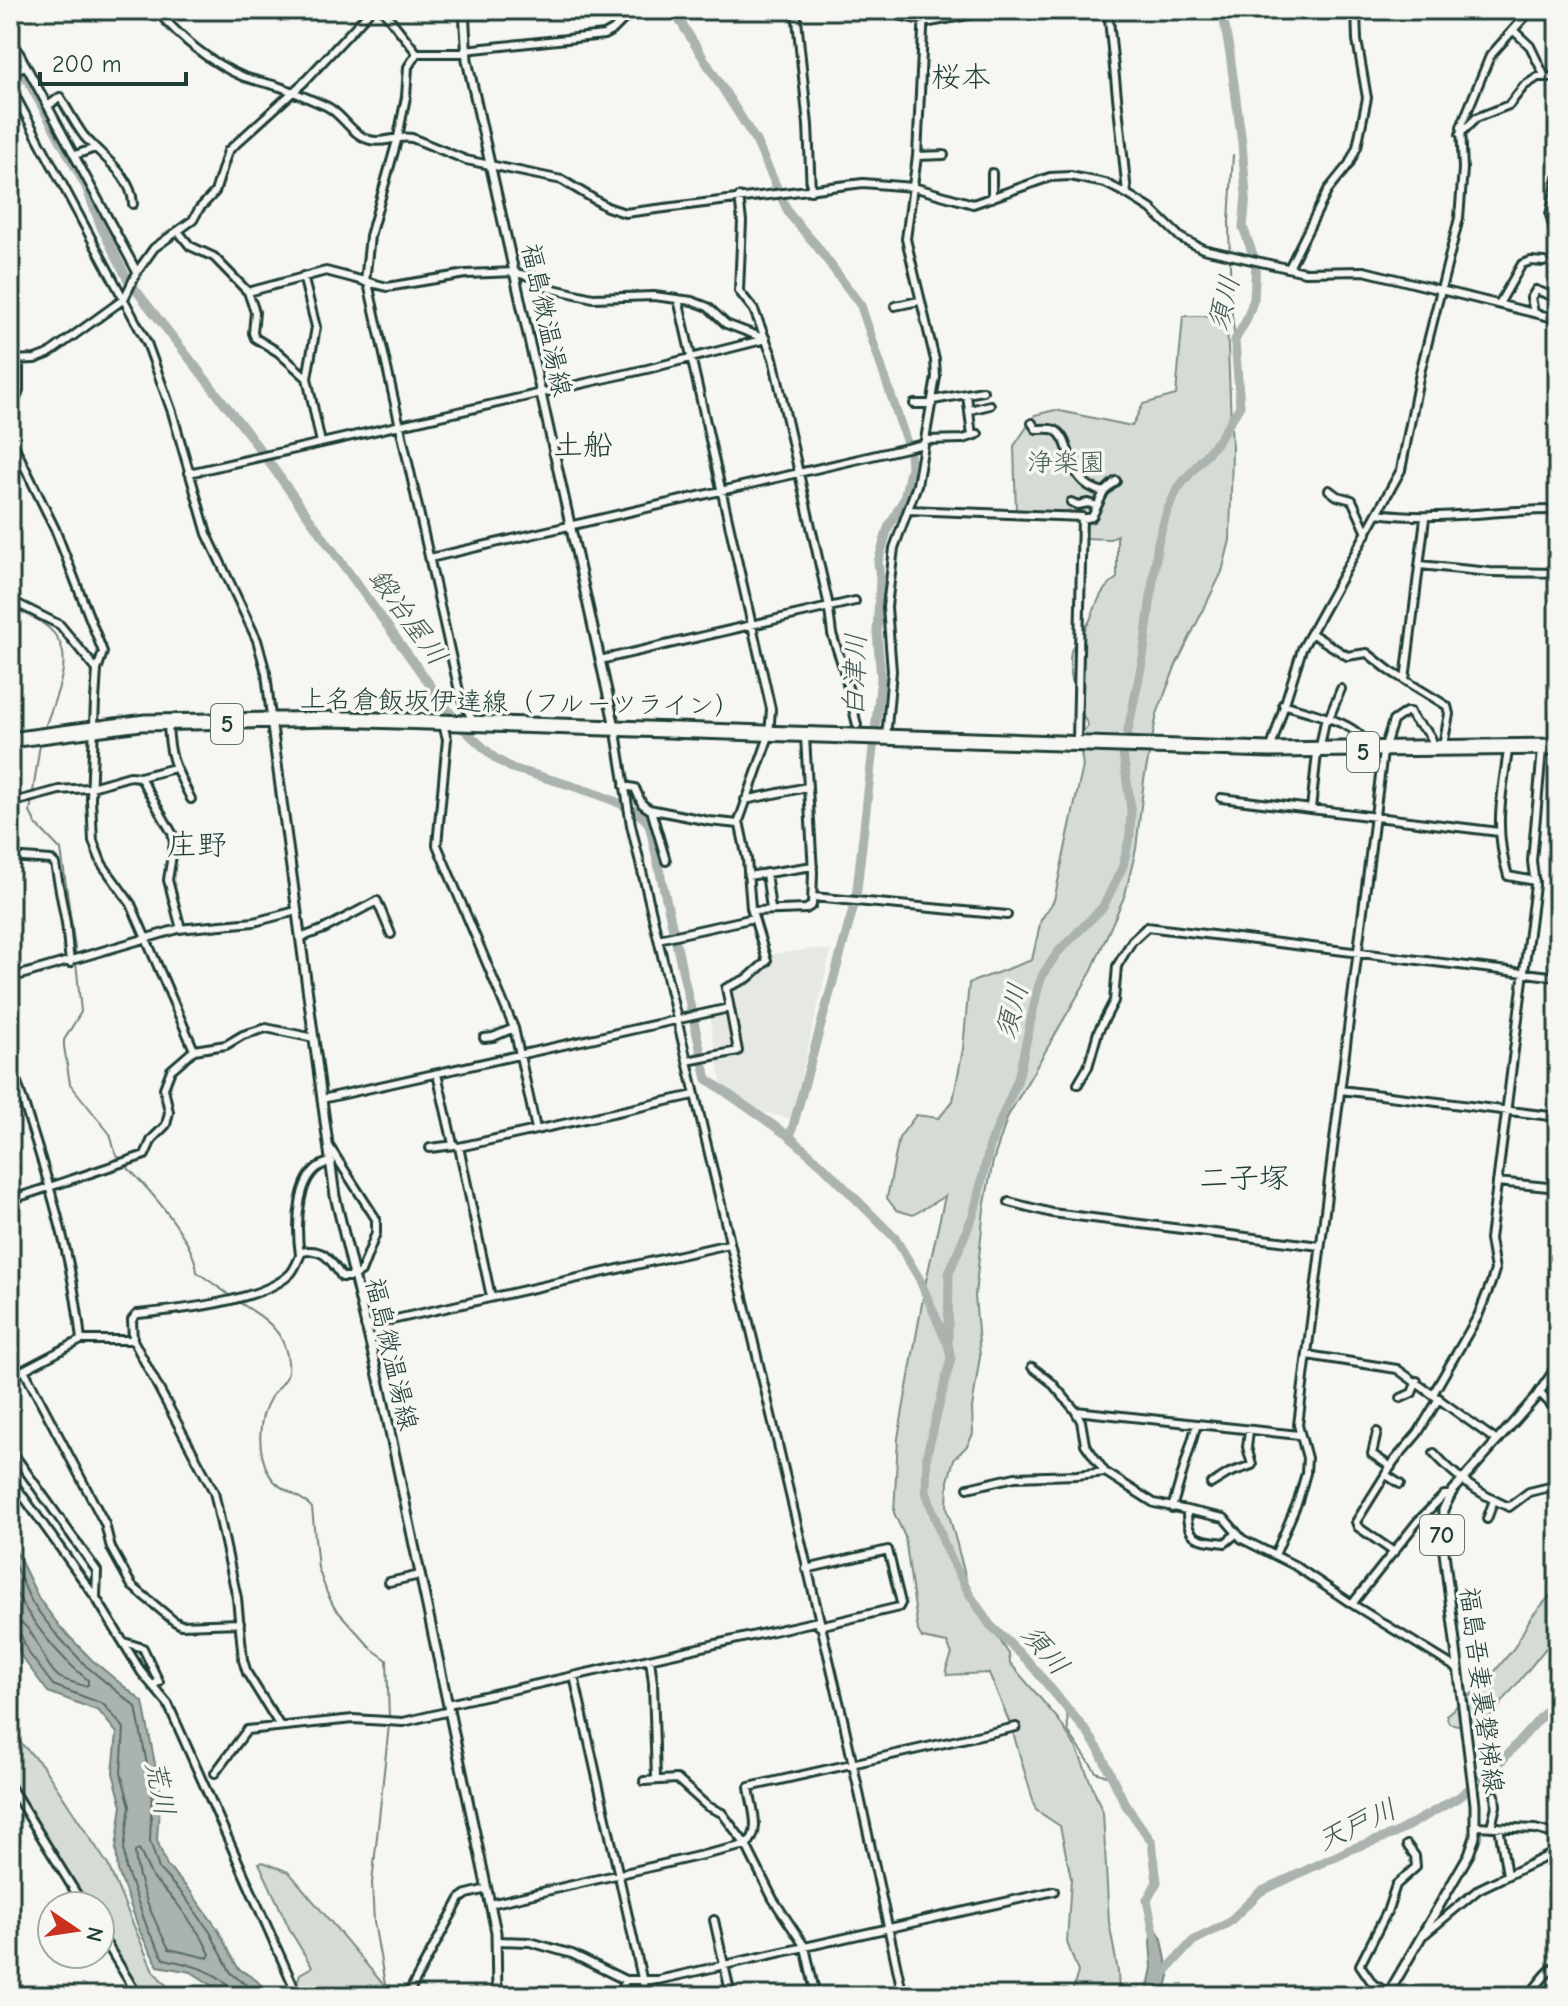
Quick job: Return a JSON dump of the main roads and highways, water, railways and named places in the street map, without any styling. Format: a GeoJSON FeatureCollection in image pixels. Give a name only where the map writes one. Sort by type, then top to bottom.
{"type":"FeatureCollection","features":[{"type":"Feature","properties":{"kind":"main road","name":"福島微温湯線"},"geometry":{"type":"LineString","coordinates":[[464,10],[466,52],[615,728]]}},
{"type":"Feature","properties":{"kind":"main road","name":"上名倉飯坂伊達線（フルーツライン）"},"geometry":{"type":"LineString","coordinates":[[10,740],[145,719],[443,721],[615,728],[857,732],[884,736],[1270,750],[1508,751],[1542,750],[1556,746]]}},
{"type":"Feature","properties":{"kind":"main road","name":"福島微温湯線"},"geometry":{"type":"LineString","coordinates":[[272,720],[341,1231],[365,1326],[487,1889],[497,1941],[497,1996]]}},
{"type":"Feature","properties":{"kind":"main road","name":"上名倉飯坂伊達線（フルーツライン）"},"geometry":{"type":"LineString","coordinates":[[95,729],[272,720]]}},
{"type":"Feature","properties":{"kind":"main road","name":"上名倉飯坂伊達線（フルーツライン）"},"geometry":{"type":"LineString","coordinates":[[770,732],[805,737],[857,732]]}},
{"type":"Feature","properties":{"kind":"main road","name":"上名倉飯坂伊達線（フルーツライン）"},"geometry":{"type":"LineString","coordinates":[[884,736],[1077,740],[1107,744]]}},
{"type":"Feature","properties":{"kind":"main road","name":"上名倉飯坂伊達線（フルーツライン）"},"geometry":{"type":"LineString","coordinates":[[1318,750],[1367,746],[1384,749],[1433,745],[1556,746]]}},
{"type":"Feature","properties":{"kind":"main road","name":"福島吾妻裏磐梯線"},"geometry":{"type":"LineString","coordinates":[[1388,1994],[1469,1854],[1476,1826],[1442,1536],[1443,1510],[1462,1480],[1539,1392],[1557,1362]]}},
{"type":"Feature","properties":{"kind":"water"},"geometry":{"type":"Polygon","coordinates":[[[10,1539],[39,1599],[61,1628],[92,1660],[143,1702],[160,1790],[157,1840],[167,1866],[217,1928],[238,1968],[272,1996],[229,1996],[191,1972],[158,1966],[141,1934],[118,1871],[116,1848],[122,1806],[113,1773],[117,1733],[99,1711],[48,1692],[21,1656],[10,1629],[10,1539]]]}},
{"type":"Feature","properties":{"kind":"water"},"geometry":{"type":"Polygon","coordinates":[[[1153,1923],[1162,1939],[1169,1976],[1164,1996],[1146,1996],[1152,1968],[1150,1942],[1153,1923]]]}},
{"type":"Feature","properties":{"kind":"waterway","name":"白津川"},"geometry":{"type":"LineString","coordinates":[[673,10],[756,141],[789,214],[861,306],[910,452],[911,467],[904,499],[888,528],[878,562],[877,632],[881,678],[856,898],[790,1137]]}},
{"type":"Feature","properties":{"kind":"waterway","name":"須川"},"geometry":{"type":"LineString","coordinates":[[1155,1938],[1147,1900],[1157,1882],[1152,1842],[1125,1804],[1087,1732],[1027,1660],[990,1625],[970,1595],[946,1549],[926,1492],[927,1454],[951,1358],[948,1344],[949,1273],[974,1213],[990,1145],[1018,1079],[1038,988],[1043,974],[1058,952],[1103,907],[1123,866],[1130,835],[1131,809],[1123,754],[1143,658],[1158,542],[1167,511],[1178,488],[1220,438],[1240,406],[1235,340],[1254,299],[1256,263],[1243,227],[1246,195],[1242,143],[1222,10]]}},
{"type":"Feature","properties":{"kind":"waterway","name":"鍛冶屋川"},"geometry":{"type":"LineString","coordinates":[[10,48],[86,187],[101,227],[128,280],[250,436],[459,725],[496,759],[512,768],[607,798],[640,815],[649,824],[707,1079],[790,1137],[895,1238],[919,1278],[946,1341]]}},
{"type":"Feature","properties":{"kind":"waterway"},"geometry":{"type":"LineString","coordinates":[[1233,155],[1229,222],[1235,340]]}},
{"type":"Feature","properties":{"kind":"waterway"},"geometry":{"type":"LineString","coordinates":[[10,607],[50,629],[60,642],[63,671],[44,730]]}},
{"type":"Feature","properties":{"kind":"waterway"},"geometry":{"type":"LineString","coordinates":[[40,744],[30,812],[36,824],[61,850],[76,955]]}},
{"type":"Feature","properties":{"kind":"waterway"},"geometry":{"type":"LineString","coordinates":[[76,961],[81,1012],[64,1040],[70,1084],[110,1134],[121,1161]]}},
{"type":"Feature","properties":{"kind":"waterway"},"geometry":{"type":"LineString","coordinates":[[125,1165],[179,1230],[197,1272],[232,1297]]}},
{"type":"Feature","properties":{"kind":"waterway"},"geometry":{"type":"LineString","coordinates":[[237,1301],[272,1326],[287,1354],[288,1373],[266,1406],[261,1425],[265,1465],[278,1485],[312,1508],[318,1568],[327,1593],[334,1607],[372,1649],[387,1660],[389,1718]]}},
{"type":"Feature","properties":{"kind":"waterway","name":"天戸川"},"geometry":{"type":"LineString","coordinates":[[1162,1975],[1193,1941],[1228,1923],[1260,1892],[1351,1849],[1394,1834],[1459,1797],[1497,1766],[1558,1698]]}},
{"type":"Feature","properties":{"kind":"waterway"},"geometry":{"type":"LineString","coordinates":[[1067,1708],[1068,1731],[1096,1772],[1112,1778]]}},
{"type":"Feature","properties":{"kind":"waterway"},"geometry":{"type":"LineString","coordinates":[[387,1996],[374,1922],[372,1883],[389,1725]]}},
{"type":"Feature","properties":{"kind":"district","name":"桜本"},"geometry":{"type":"Point","coordinates":[961,77]}},
{"type":"Feature","properties":{"kind":"district","name":"土船"},"geometry":{"type":"Point","coordinates":[583,445]}},
{"type":"Feature","properties":{"kind":"district","name":"庄野"},"geometry":{"type":"Point","coordinates":[197,845]}},
{"type":"Feature","properties":{"kind":"district","name":"二子塚"},"geometry":{"type":"Point","coordinates":[1244,1178]}},
{"type":"Feature","properties":{"kind":"park label","name":"浄楽園"},"geometry":{"type":"Point","coordinates":[1066,463]}},
{"type":"Feature","properties":{"kind":"water label","name":"荒川"},"geometry":{"type":"Point","coordinates":[160,1788]}}]}
